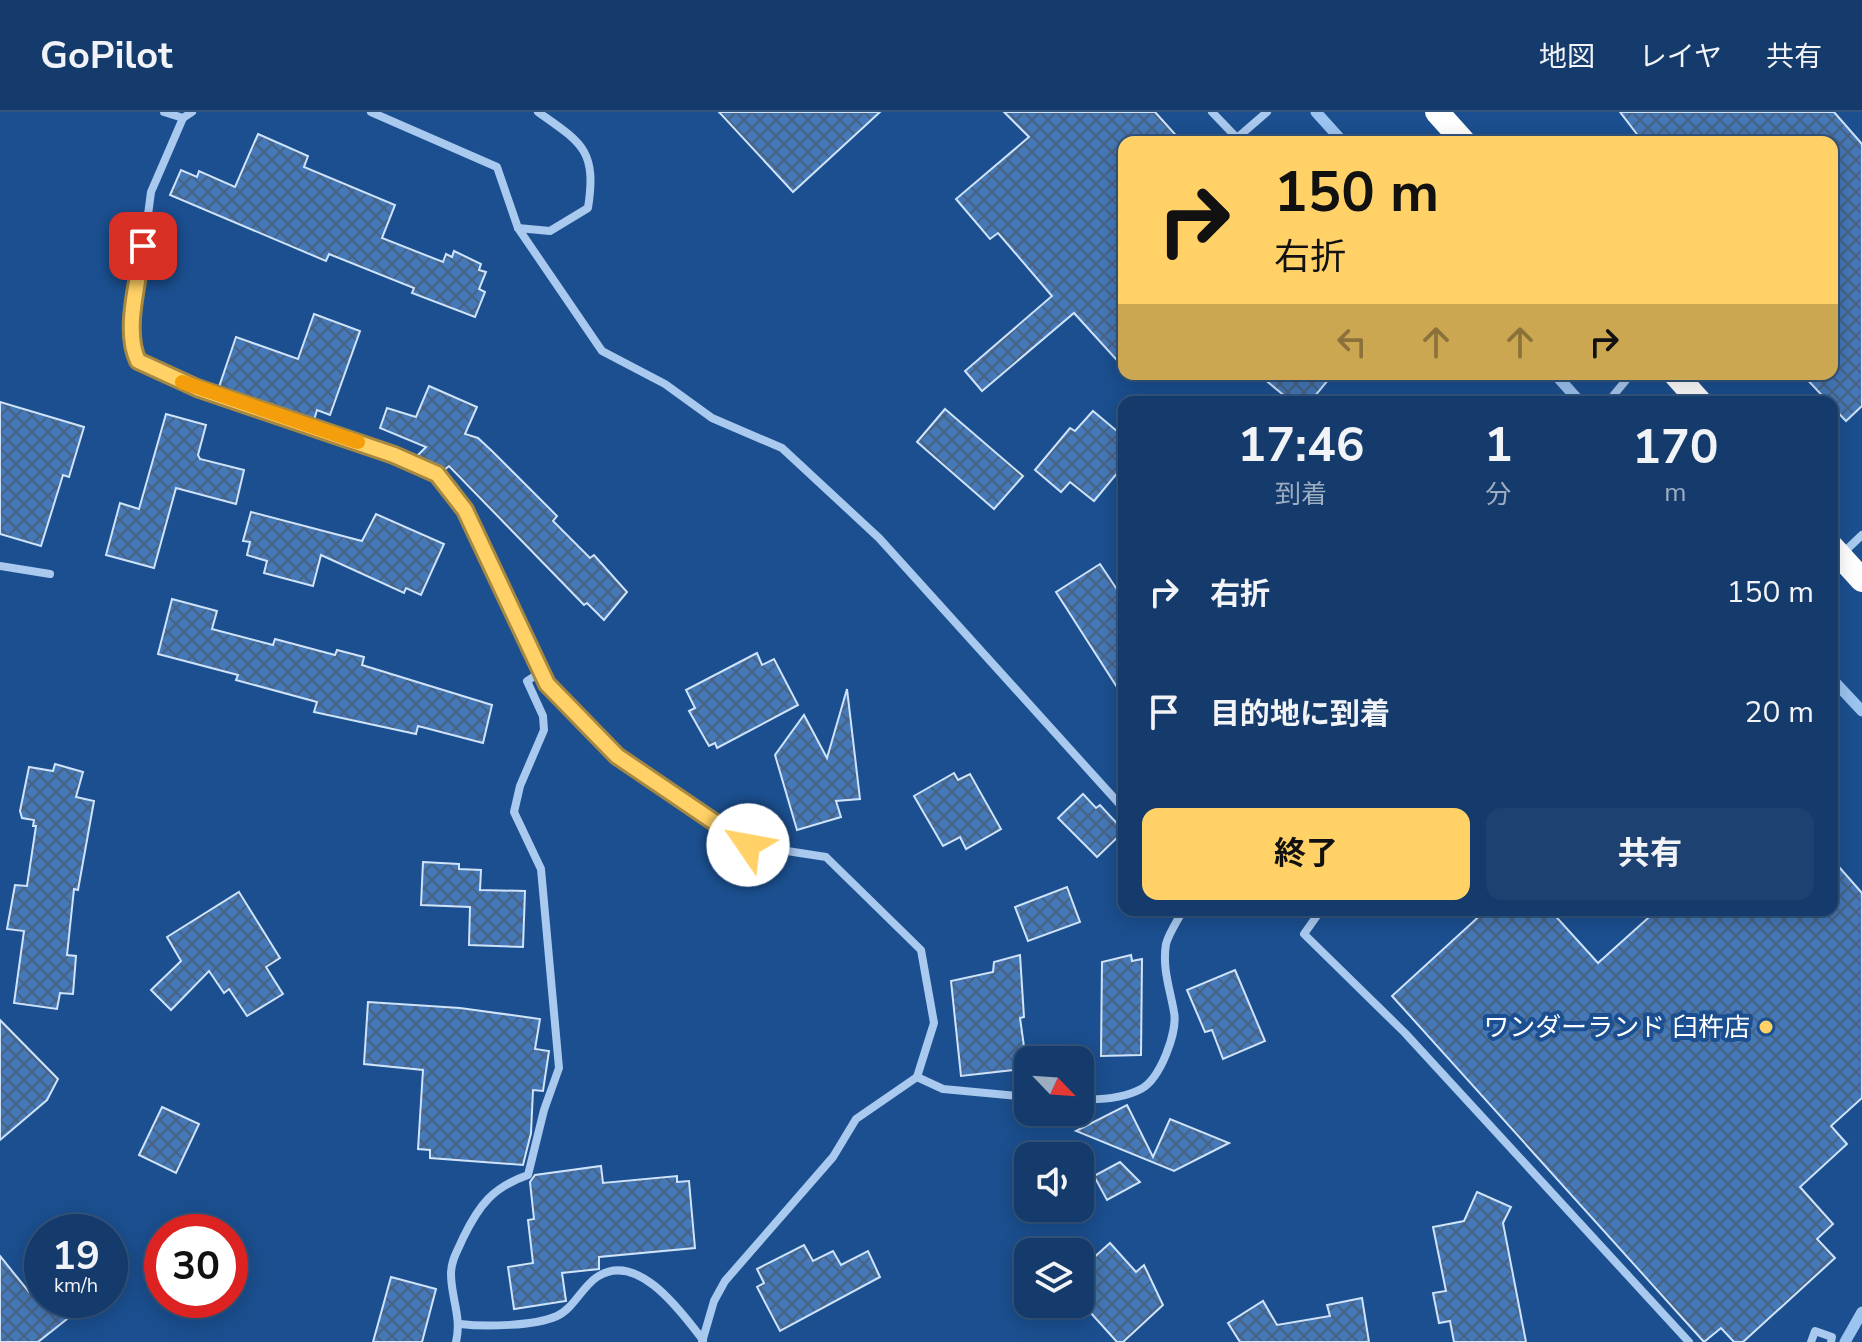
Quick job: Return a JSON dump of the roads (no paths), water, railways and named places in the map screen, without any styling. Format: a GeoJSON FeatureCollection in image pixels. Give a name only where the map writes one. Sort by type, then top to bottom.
{"type":"FeatureCollection","features":[{"type":"Feature","properties":{"kind":"highway"},"geometry":{"type":"LineString","coordinates":[[1437,112],[1459,136]]}},
{"type":"Feature","properties":{"kind":"highway"},"geometry":{"type":"LineString","coordinates":[[1680,380],[1695,396]]}},
{"type":"Feature","properties":{"kind":"highway"},"geometry":{"type":"LineString","coordinates":[[1838,553],[1862,580]]}},
{"type":"Feature","properties":{"kind":"street"},"geometry":{"type":"LineString","coordinates":[[164,112],[183,118]]}},
{"type":"Feature","properties":{"kind":"street"},"geometry":{"type":"LineString","coordinates":[[192,112],[183,118],[151,192],[133,328],[133,351],[138,361],[197,388],[394,455],[437,474],[465,510],[547,684],[617,756],[748,845],[826,857],[921,950],[934,1023],[917,1077],[856,1119],[833,1157],[725,1281],[702,1341],[657,1287],[618,1271],[596,1278],[558,1315],[485,1327],[460,1324]]}},
{"type":"Feature","properties":{"kind":"street"},"geometry":{"type":"LineString","coordinates":[[371,112],[497,167],[518,228],[602,351],[665,384],[712,418],[782,448],[879,538],[1118,802]]}},
{"type":"Feature","properties":{"kind":"street"},"geometry":{"type":"LineString","coordinates":[[518,228],[550,231],[588,208],[594,172],[578,140],[538,112]]}},
{"type":"Feature","properties":{"kind":"street"},"geometry":{"type":"LineString","coordinates":[[1212,112],[1235,136]]}},
{"type":"Feature","properties":{"kind":"street"},"geometry":{"type":"LineString","coordinates":[[1239,136],[1267,112]]}},
{"type":"Feature","properties":{"kind":"street"},"geometry":{"type":"LineString","coordinates":[[1613,396],[1627,380]]}},
{"type":"Feature","properties":{"kind":"street"},"geometry":{"type":"LineString","coordinates":[[1838,550],[1862,535]]}},
{"type":"Feature","properties":{"kind":"street"},"geometry":{"type":"LineString","coordinates":[[0,566],[50,574]]}},
{"type":"Feature","properties":{"kind":"street"},"geometry":{"type":"LineString","coordinates":[[456,1342],[460,1324],[451,1275],[453,1261],[479,1206],[505,1183],[528,1175],[544,1110],[559,1068],[541,869],[514,812],[520,786],[544,730],[543,716],[527,681],[541,672]]}},
{"type":"Feature","properties":{"kind":"street"},"geometry":{"type":"LineString","coordinates":[[1094,1099],[1110,1100],[1144,1088],[1162,1062],[1174,1035],[1174,1013],[1166,983],[1166,942],[1180,916]]}},
{"type":"Feature","properties":{"kind":"street"},"geometry":{"type":"LineString","coordinates":[[1317,916],[1304,934],[1405,1033],[1689,1342]]}},
{"type":"Feature","properties":{"kind":"street"},"geometry":{"type":"LineString","coordinates":[[917,1077],[943,1089],[1014,1096]]}},
{"type":"Feature","properties":{"kind":"street"},"geometry":{"type":"LineString","coordinates":[[1811,1342],[1815,1331],[1832,1337],[1831,1342]]}},
{"type":"Feature","properties":{"kind":"waterway"},"geometry":{"type":"LineString","coordinates":[[1316,112],[1338,136]]}},
{"type":"Feature","properties":{"kind":"waterway"},"geometry":{"type":"LineString","coordinates":[[1560,380],[1575,396]]}},
{"type":"Feature","properties":{"kind":"waterway"},"geometry":{"type":"LineString","coordinates":[[1838,685],[1862,711]]}},
{"type":"Feature","properties":{"kind":"waterway"},"geometry":{"type":"LineString","coordinates":[[1845,1342],[1862,1312]]}},
{"type":"Feature","properties":{"kind":"place","name":"ワンダーランド 臼杵店"},"geometry":{"type":"Point","coordinates":[1766,1027]}}]}
